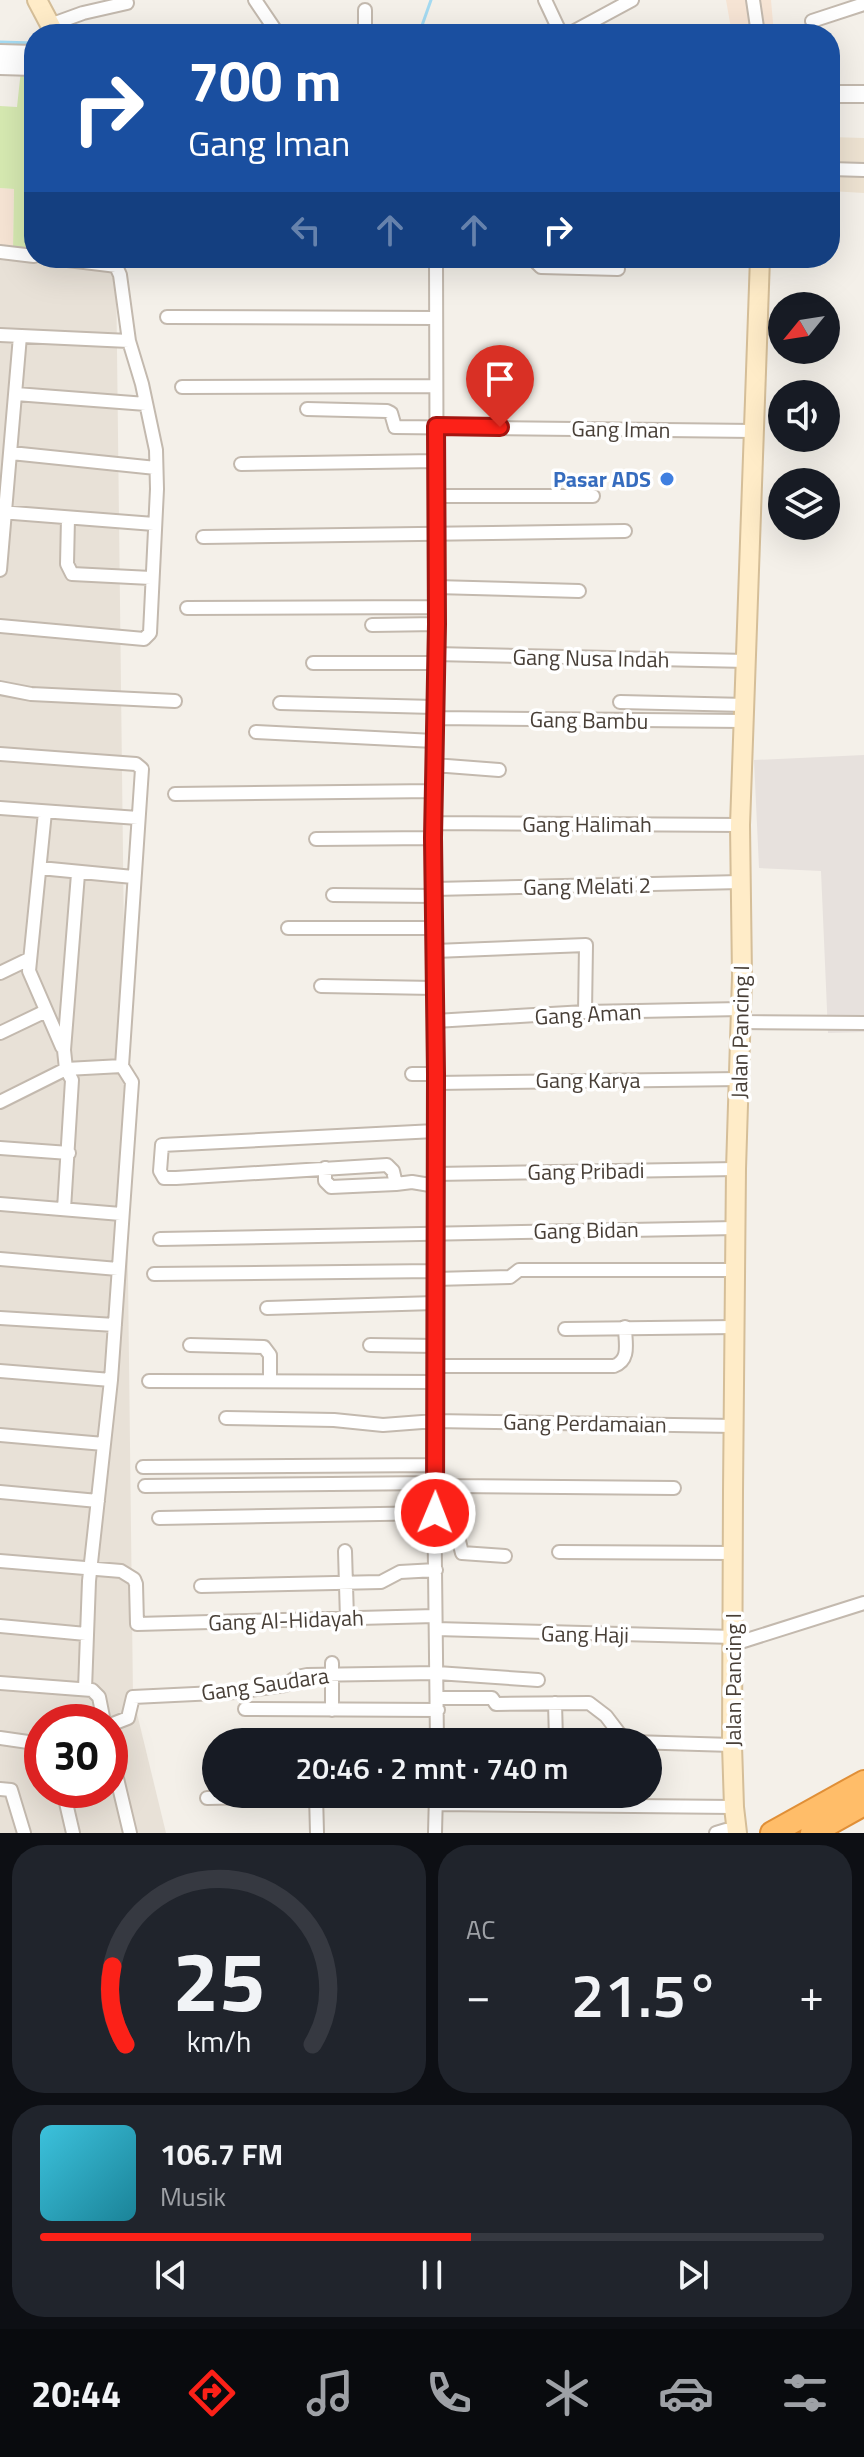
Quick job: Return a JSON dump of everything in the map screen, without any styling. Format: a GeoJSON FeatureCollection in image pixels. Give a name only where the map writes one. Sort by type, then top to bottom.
{"type":"FeatureCollection","features":[{"type":"Feature","properties":{"kind":"highway"},"geometry":{"type":"LineString","coordinates":[[772,1833],[864,1782]]}},
{"type":"Feature","properties":{"kind":"highway"},"geometry":{"type":"LineString","coordinates":[[812,1833],[864,1804]]}},
{"type":"Feature","properties":{"kind":"main road"},"geometry":{"type":"LineString","coordinates":[[37,0],[50,24]]}},
{"type":"Feature","properties":{"kind":"main road","name":"Jalan Pancing I"},"geometry":{"type":"LineString","coordinates":[[726,1832],[734,1807],[733,1553],[736,1169],[740,1079],[740,825],[760,268]]}},
{"type":"Feature","properties":{"kind":"street"},"geometry":{"type":"LineString","coordinates":[[255,0],[271,24]]}},
{"type":"Feature","properties":{"kind":"street"},"geometry":{"type":"LineString","coordinates":[[545,0],[556,24]]}},
{"type":"Feature","properties":{"kind":"street"},"geometry":{"type":"LineString","coordinates":[[588,24],[632,0]]}},
{"type":"Feature","properties":{"kind":"street"},"geometry":{"type":"LineString","coordinates":[[753,0],[757,24]]}},
{"type":"Feature","properties":{"kind":"street"},"geometry":{"type":"LineString","coordinates":[[62,24],[83,13],[127,3]]}},
{"type":"Feature","properties":{"kind":"street"},"geometry":{"type":"LineString","coordinates":[[812,21],[864,4]]}},
{"type":"Feature","properties":{"kind":"street"},"geometry":{"type":"LineString","coordinates":[[365,10],[365,24]]}},
{"type":"Feature","properties":{"kind":"street"},"geometry":{"type":"LineString","coordinates":[[0,53],[24,54]]}},
{"type":"Feature","properties":{"kind":"street"},"geometry":{"type":"LineString","coordinates":[[0,66],[24,67]]}},
{"type":"Feature","properties":{"kind":"street"},"geometry":{"type":"LineString","coordinates":[[840,94],[864,94]]}},
{"type":"Feature","properties":{"kind":"street"},"geometry":{"type":"LineString","coordinates":[[840,169],[864,170]]}},
{"type":"Feature","properties":{"kind":"street"},"geometry":{"type":"LineString","coordinates":[[0,252],[24,255]]}},
{"type":"Feature","properties":{"kind":"street"},"geometry":{"type":"LineString","coordinates":[[0,626],[144,639],[150,633],[156,450],[129,341],[117,268]]}},
{"type":"Feature","properties":{"kind":"street"},"geometry":{"type":"LineString","coordinates":[[436,268],[437,624],[433,838],[437,1728]]}},
{"type":"Feature","properties":{"kind":"street"},"geometry":{"type":"LineString","coordinates":[[580,268],[618,269]]}},
{"type":"Feature","properties":{"kind":"street"},"geometry":{"type":"LineString","coordinates":[[167,317],[436,318]]}},
{"type":"Feature","properties":{"kind":"street"},"geometry":{"type":"LineString","coordinates":[[0,335],[129,341]]}},
{"type":"Feature","properties":{"kind":"street"},"geometry":{"type":"LineString","coordinates":[[0,570],[2,512],[11,453],[20,336]]}},
{"type":"Feature","properties":{"kind":"street"},"geometry":{"type":"LineString","coordinates":[[182,387],[436,386]]}},
{"type":"Feature","properties":{"kind":"street"},"geometry":{"type":"LineString","coordinates":[[16,394],[146,404]]}},
{"type":"Feature","properties":{"kind":"street","name":"Gang Iman"},"geometry":{"type":"LineString","coordinates":[[307,409],[387,411],[391,413],[395,427],[754,431]]}},
{"type":"Feature","properties":{"kind":"street"},"geometry":{"type":"LineString","coordinates":[[11,453],[156,468]]}},
{"type":"Feature","properties":{"kind":"street"},"geometry":{"type":"LineString","coordinates":[[241,464],[436,461]]}},
{"type":"Feature","properties":{"kind":"street"},"geometry":{"type":"LineString","coordinates":[[436,496],[593,496]]}},
{"type":"Feature","properties":{"kind":"street"},"geometry":{"type":"LineString","coordinates":[[2,512],[154,524]]}},
{"type":"Feature","properties":{"kind":"street"},"geometry":{"type":"LineString","coordinates":[[68,518],[67,564],[72,574],[151,578]]}},
{"type":"Feature","properties":{"kind":"street"},"geometry":{"type":"LineString","coordinates":[[203,537],[625,531]]}},
{"type":"Feature","properties":{"kind":"street"},"geometry":{"type":"LineString","coordinates":[[436,587],[579,591]]}},
{"type":"Feature","properties":{"kind":"street"},"geometry":{"type":"LineString","coordinates":[[187,608],[436,607]]}},
{"type":"Feature","properties":{"kind":"street"},"geometry":{"type":"LineString","coordinates":[[372,625],[437,624]]}},
{"type":"Feature","properties":{"kind":"street","name":"Gang Nusa Indah"},"geometry":{"type":"LineString","coordinates":[[313,663],[436,659],[747,661]]}},
{"type":"Feature","properties":{"kind":"street"},"geometry":{"type":"LineString","coordinates":[[0,688],[31,694],[175,701]]}},
{"type":"Feature","properties":{"kind":"street"},"geometry":{"type":"LineString","coordinates":[[620,702],[745,713]]}},
{"type":"Feature","properties":{"kind":"street","name":"Gang Bambu"},"geometry":{"type":"LineString","coordinates":[[280,703],[434,712],[745,713]]}},
{"type":"Feature","properties":{"kind":"street"},"geometry":{"type":"LineString","coordinates":[[256,732],[434,741]]}},
{"type":"Feature","properties":{"kind":"street"},"geometry":{"type":"LineString","coordinates":[[0,754],[136,764],[142,769],[122,1066],[132,1082],[111,1380],[86,1634],[85,1689]]}},
{"type":"Feature","properties":{"kind":"street"},"geometry":{"type":"LineString","coordinates":[[434,765],[499,770]]}},
{"type":"Feature","properties":{"kind":"street"},"geometry":{"type":"LineString","coordinates":[[175,794],[434,791]]}},
{"type":"Feature","properties":{"kind":"street"},"geometry":{"type":"LineString","coordinates":[[0,808],[138,818]]}},
{"type":"Feature","properties":{"kind":"street"},"geometry":{"type":"LineString","coordinates":[[45,812],[29,976],[64,1050]]}},
{"type":"Feature","properties":{"kind":"street","name":"Gang Halimah"},"geometry":{"type":"LineString","coordinates":[[433,823],[740,825]]}},
{"type":"Feature","properties":{"kind":"street"},"geometry":{"type":"LineString","coordinates":[[316,839],[433,838]]}},
{"type":"Feature","properties":{"kind":"street"},"geometry":{"type":"LineString","coordinates":[[40,868],[133,877]]}},
{"type":"Feature","properties":{"kind":"street"},"geometry":{"type":"LineString","coordinates":[[64,1209],[72,1080],[66,1069],[64,1050],[78,874]]}},
{"type":"Feature","properties":{"kind":"street","name":"Gang Melati 2"},"geometry":{"type":"LineString","coordinates":[[333,895],[741,882]]}},
{"type":"Feature","properties":{"kind":"street"},"geometry":{"type":"LineString","coordinates":[[288,928],[435,928]]}},
{"type":"Feature","properties":{"kind":"street"},"geometry":{"type":"LineString","coordinates":[[435,951],[586,945],[585,1012]]}},
{"type":"Feature","properties":{"kind":"street"},"geometry":{"type":"LineString","coordinates":[[0,973],[29,959]]}},
{"type":"Feature","properties":{"kind":"street"},"geometry":{"type":"LineString","coordinates":[[321,986],[434,988]]}},
{"type":"Feature","properties":{"kind":"street"},"geometry":{"type":"LineString","coordinates":[[0,1033],[46,1011]]}},
{"type":"Feature","properties":{"kind":"street","name":"Gang Aman"},"geometry":{"type":"LineString","coordinates":[[435,1021],[585,1012],[864,1023]]}},
{"type":"Feature","properties":{"kind":"street"},"geometry":{"type":"LineString","coordinates":[[0,1102],[66,1069],[122,1066]]}},
{"type":"Feature","properties":{"kind":"street","name":"Gang Karya"},"geometry":{"type":"LineString","coordinates":[[412,1074],[436,1079],[740,1079]]}},
{"type":"Feature","properties":{"kind":"street"},"geometry":{"type":"LineString","coordinates":[[396,1184],[393,1171],[387,1165],[164,1178],[160,1171],[162,1145],[435,1131]]}},
{"type":"Feature","properties":{"kind":"street"},"geometry":{"type":"LineString","coordinates":[[0,1148],[69,1153]]}},
{"type":"Feature","properties":{"kind":"street","name":"Gang Pribadi"},"geometry":{"type":"LineString","coordinates":[[325,1168],[325,1181],[331,1187],[736,1169]]}},
{"type":"Feature","properties":{"kind":"street"},"geometry":{"type":"LineString","coordinates":[[0,1204],[121,1214]]}},
{"type":"Feature","properties":{"kind":"street","name":"Gang Bidan"},"geometry":{"type":"LineString","coordinates":[[160,1239],[736,1228]]}},
{"type":"Feature","properties":{"kind":"street"},"geometry":{"type":"LineString","coordinates":[[0,1259],[118,1269]]}},
{"type":"Feature","properties":{"kind":"street"},"geometry":{"type":"LineString","coordinates":[[154,1274],[510,1277],[519,1270],[736,1270]]}},
{"type":"Feature","properties":{"kind":"street"},"geometry":{"type":"LineString","coordinates":[[267,1308],[435,1303]]}},
{"type":"Feature","properties":{"kind":"street"},"geometry":{"type":"LineString","coordinates":[[0,1318],[115,1325]]}},
{"type":"Feature","properties":{"kind":"street"},"geometry":{"type":"LineString","coordinates":[[435,1366],[614,1366],[624,1360],[625,1327]]}},
{"type":"Feature","properties":{"kind":"street"},"geometry":{"type":"LineString","coordinates":[[565,1329],[735,1327]]}},
{"type":"Feature","properties":{"kind":"street"},"geometry":{"type":"LineString","coordinates":[[190,1345],[262,1346],[270,1355],[270,1380]]}},
{"type":"Feature","properties":{"kind":"street"},"geometry":{"type":"LineString","coordinates":[[370,1345],[435,1346]]}},
{"type":"Feature","properties":{"kind":"street"},"geometry":{"type":"LineString","coordinates":[[0,1371],[111,1380]]}},
{"type":"Feature","properties":{"kind":"street"},"geometry":{"type":"LineString","coordinates":[[149,1381],[436,1382]]}},
{"type":"Feature","properties":{"kind":"street","name":"Gang Perdamaian"},"geometry":{"type":"LineString","coordinates":[[226,1418],[334,1420],[383,1425],[435,1421],[734,1426]]}},
{"type":"Feature","properties":{"kind":"street"},"geometry":{"type":"LineString","coordinates":[[0,1435],[104,1444]]}},
{"type":"Feature","properties":{"kind":"street"},"geometry":{"type":"LineString","coordinates":[[143,1467],[436,1465]]}},
{"type":"Feature","properties":{"kind":"street"},"geometry":{"type":"LineString","coordinates":[[145,1486],[434,1483],[452,1486],[674,1488]]}},
{"type":"Feature","properties":{"kind":"street"},"geometry":{"type":"LineString","coordinates":[[0,1492],[98,1501]]}},
{"type":"Feature","properties":{"kind":"street"},"geometry":{"type":"LineString","coordinates":[[159,1518],[435,1513]]}},
{"type":"Feature","properties":{"kind":"street"},"geometry":{"type":"LineString","coordinates":[[435,1541],[459,1541],[462,1553],[505,1556]]}},
{"type":"Feature","properties":{"kind":"street"},"geometry":{"type":"LineString","coordinates":[[345,1551],[347,1619]]}},
{"type":"Feature","properties":{"kind":"street"},"geometry":{"type":"LineString","coordinates":[[559,1552],[733,1553]]}},
{"type":"Feature","properties":{"kind":"street"},"geometry":{"type":"LineString","coordinates":[[0,1561],[92,1569]]}},
{"type":"Feature","properties":{"kind":"street","name":"Gang Al-Hidayah"},"geometry":{"type":"LineString","coordinates":[[92,1569],[121,1571],[134,1579],[137,1624],[347,1619],[436,1623]]}},
{"type":"Feature","properties":{"kind":"street"},"geometry":{"type":"LineString","coordinates":[[201,1586],[381,1582],[400,1572],[436,1570]]}},
{"type":"Feature","properties":{"kind":"street","name":"Gang Haji"},"geometry":{"type":"LineString","coordinates":[[436,1623],[734,1640],[864,1603]]}},
{"type":"Feature","properties":{"kind":"street"},"geometry":{"type":"LineString","coordinates":[[0,1626],[86,1634]]}},
{"type":"Feature","properties":{"kind":"street"},"geometry":{"type":"LineString","coordinates":[[332,1668],[332,1710]]}},
{"type":"Feature","properties":{"kind":"street","name":"Gang Saudara"},"geometry":{"type":"LineString","coordinates":[[128,1718],[133,1697],[236,1692],[285,1685],[297,1677],[332,1668],[538,1680]]}},
{"type":"Feature","properties":{"kind":"street"},"geometry":{"type":"LineString","coordinates":[[0,1683],[92,1690],[100,1704]]}},
{"type":"Feature","properties":{"kind":"street"},"geometry":{"type":"LineString","coordinates":[[245,1709],[332,1710],[492,1698],[496,1704],[589,1703],[597,1706],[615,1728]]}},
{"type":"Feature","properties":{"kind":"street"},"geometry":{"type":"LineString","coordinates":[[555,1703],[556,1728]]}},
{"type":"Feature","properties":{"kind":"street"},"geometry":{"type":"LineString","coordinates":[[0,1738],[24,1741]]}},
{"type":"Feature","properties":{"kind":"street"},"geometry":{"type":"LineString","coordinates":[[662,1742],[732,1745]]}},
{"type":"Feature","properties":{"kind":"street"},"geometry":{"type":"LineString","coordinates":[[0,1789],[11,1790],[24,1833]]}},
{"type":"Feature","properties":{"kind":"street"},"geometry":{"type":"LineString","coordinates":[[662,1805],[734,1807]]}},
{"type":"Feature","properties":{"kind":"street"},"geometry":{"type":"LineString","coordinates":[[67,1808],[73,1833]]}},
{"type":"Feature","properties":{"kind":"street"},"geometry":{"type":"LineString","coordinates":[[124,1808],[130,1833]]}},
{"type":"Feature","properties":{"kind":"street"},"geometry":{"type":"LineString","coordinates":[[316,1808],[317,1833]]}},
{"type":"Feature","properties":{"kind":"street"},"geometry":{"type":"LineString","coordinates":[[435,1833],[436,1808]]}},
{"type":"Feature","properties":{"kind":"shaded area"},"geometry":{"type":"Polygon","coordinates":[[[726,0],[771,0],[773,24],[730,24],[726,0]]]}},
{"type":"Feature","properties":{"kind":"shaded area"},"geometry":{"type":"Polygon","coordinates":[[[840,137],[864,138],[864,193],[840,192],[840,137]]]}},
{"type":"Feature","properties":{"kind":"shaded area"},"geometry":{"type":"Polygon","coordinates":[[[0,188],[14,189],[13,249],[0,248],[0,188]]]}},
{"type":"Feature","properties":{"kind":"shaded area"},"geometry":{"type":"Polygon","coordinates":[[[0,258],[24,260],[24,268],[116,268],[133,1697],[166,1833],[0,1833],[0,258]]]}},
{"type":"Feature","properties":{"kind":"shaded area"},"geometry":{"type":"Polygon","coordinates":[[[864,755],[864,1032],[828,1033],[821,871],[759,868],[754,760],[864,755]]]}},
{"type":"Feature","properties":{"kind":"green space"},"geometry":{"type":"Polygon","coordinates":[[[21,70],[24,70],[24,250],[13,249],[14,189],[0,188],[0,106],[17,107],[21,70]]]}},
{"type":"Feature","properties":{"kind":"waterway"},"geometry":{"type":"LineString","coordinates":[[423,24],[431,0]]}},
{"type":"Feature","properties":{"kind":"waterway"},"geometry":{"type":"LineString","coordinates":[[0,42],[24,43]]}},
{"type":"Feature","properties":{"kind":"place","name":"Pasar ADS"},"geometry":{"type":"Point","coordinates":[667,479]}},
{"type":"Feature","properties":{"kind":"route"},"geometry":{"type":"LineString","coordinates":[[435,1513],[433,838],[437,624],[436,426],[500,427]]}}]}
